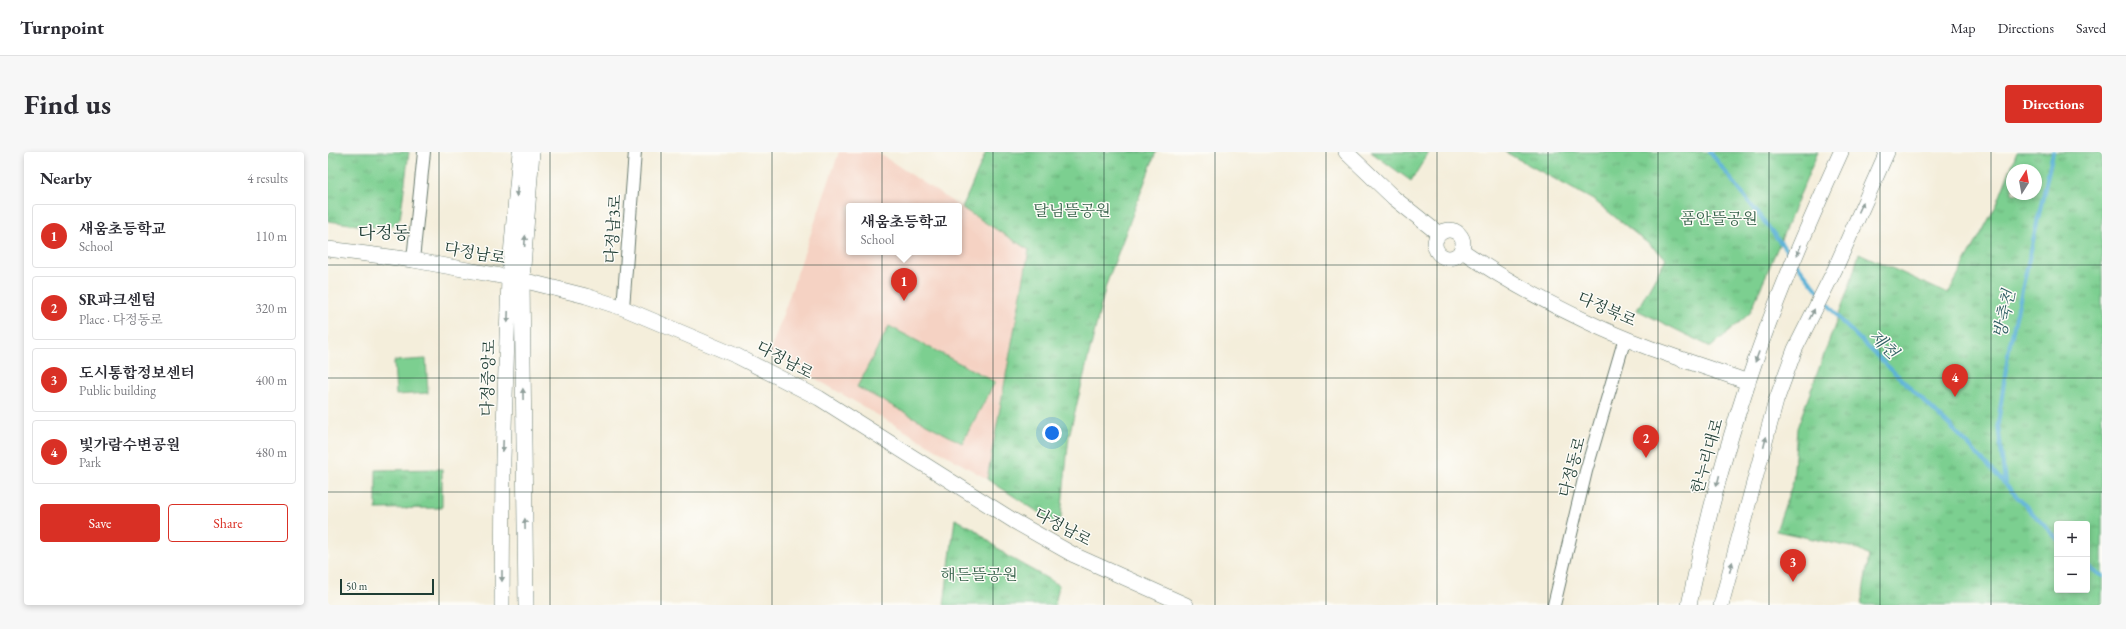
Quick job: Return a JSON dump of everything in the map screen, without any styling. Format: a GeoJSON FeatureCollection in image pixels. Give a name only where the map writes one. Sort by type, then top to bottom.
{"type":"FeatureCollection","features":[{"type":"Feature","properties":{"kind":"street"},"geometry":{"type":"LineString","coordinates":[[413,260],[424,152]]}},
{"type":"Feature","properties":{"kind":"street","name":"다정중앙로"},"geometry":{"type":"LineString","coordinates":[[502,605],[503,458],[515,279],[520,152]]}},
{"type":"Feature","properties":{"kind":"street","name":"다정중앙로"},"geometry":{"type":"LineString","coordinates":[[526,605],[515,279],[532,152]]}},
{"type":"Feature","properties":{"kind":"street","name":"다정남3로"},"geometry":{"type":"LineString","coordinates":[[623,308],[635,152]]}},
{"type":"Feature","properties":{"kind":"street"},"geometry":{"type":"LineString","coordinates":[[1346,152],[1394,198],[1439,234]]}},
{"type":"Feature","properties":{"kind":"street","name":"한누리대로"},"geometry":{"type":"LineString","coordinates":[[1689,605],[1699,557],[1722,469],[1748,382],[1813,214],[1841,152]]}},
{"type":"Feature","properties":{"kind":"street"},"geometry":{"type":"LineString","coordinates":[[1721,605],[1776,401],[1795,349],[1886,152]]}},
{"type":"Feature","properties":{"kind":"street"},"geometry":{"type":"LineString","coordinates":[[1447,230],[1455,232],[1463,242],[1461,250],[1454,257],[1445,257],[1441,255],[1437,252],[1435,243],[1439,234],[1447,230]]}},
{"type":"Feature","properties":{"kind":"street","name":"다정남로"},"geometry":{"type":"LineString","coordinates":[[328,249],[413,260],[515,279],[586,296],[623,308],[737,356],[819,398],[1021,525],[1074,555],[1186,605]]}},
{"type":"Feature","properties":{"kind":"street","name":"다정북로"},"geometry":{"type":"LineString","coordinates":[[1461,250],[1490,270],[1588,322],[1626,338],[1748,382]]}},
{"type":"Feature","properties":{"kind":"street","name":"다정동로"},"geometry":{"type":"LineString","coordinates":[[1554,605],[1586,471],[1626,338]]}},
{"type":"Feature","properties":{"kind":"shaded area"},"geometry":{"type":"Polygon","coordinates":[[[839,152],[877,152],[954,203],[846,203],[846,255],[962,255],[962,208],[1029,249],[987,479],[770,352],[839,152]]]}},
{"type":"Feature","properties":{"kind":"green space"},"geometry":{"type":"Polygon","coordinates":[[[328,152],[409,152],[400,219],[388,229],[328,221],[328,152]]]}},
{"type":"Feature","properties":{"kind":"green space","name":"달님뜰공원"},"geometry":{"type":"Polygon","coordinates":[[[986,152],[1156,152],[1106,285],[1069,436],[1060,526],[987,479],[1029,250],[962,208],[986,152]]]}},
{"type":"Feature","properties":{"kind":"green space"},"geometry":{"type":"Polygon","coordinates":[[[1371,152],[1429,152],[1411,181],[1371,152]]]}},
{"type":"Feature","properties":{"kind":"green space","name":"품안뜰공원"},"geometry":{"type":"Polygon","coordinates":[[[1505,152],[1818,152],[1750,313],[1711,347],[1637,310],[1666,258],[1595,201],[1505,152]]]}},
{"type":"Feature","properties":{"kind":"green space"},"geometry":{"type":"Polygon","coordinates":[[[2017,152],[2102,152],[2102,605],[1861,605],[1869,556],[1855,548],[1776,531],[1793,482],[1797,428],[1850,284],[1859,253],[1948,294],[1997,204],[2006,181],[2006,200],[2042,200],[2042,164],[2012,164],[2017,152]]]}},
{"type":"Feature","properties":{"kind":"green space"},"geometry":{"type":"Polygon","coordinates":[[[889,326],[995,382],[962,443],[857,387],[889,326]]]}},
{"type":"Feature","properties":{"kind":"green space"},"geometry":{"type":"Polygon","coordinates":[[[426,359],[428,393],[396,395],[394,361],[426,359]]]}},
{"type":"Feature","properties":{"kind":"green space"},"geometry":{"type":"Polygon","coordinates":[[[442,469],[442,508],[376,509],[376,470],[442,469]]]}},
{"type":"Feature","properties":{"kind":"green space","name":"해든뜰공원"},"geometry":{"type":"Polygon","coordinates":[[[955,519],[973,528],[1007,556],[1059,585],[1055,605],[944,605],[955,519]]]}},
{"type":"Feature","properties":{"kind":"waterway","name":"제천"},"geometry":{"type":"LineString","coordinates":[[1710,152],[1791,256]]}},
{"type":"Feature","properties":{"kind":"waterway","name":"방축천"},"geometry":{"type":"LineString","coordinates":[[2005,483],[1998,424],[2009,348],[2053,152]]}},
{"type":"Feature","properties":{"kind":"waterway","name":"제천"},"geometry":{"type":"LineString","coordinates":[[1796,263],[1819,292]]}},
{"type":"Feature","properties":{"kind":"waterway","name":"제천"},"geometry":{"type":"LineString","coordinates":[[1823,298],[1842,322],[1955,431],[2054,536]]}},
{"type":"Feature","properties":{"kind":"waterway","name":"제천"},"geometry":{"type":"LineString","coordinates":[[2090,568],[2102,576]]}},
{"type":"Feature","properties":{"kind":"place","name":"새움초등학교"},"geometry":{"type":"Point","coordinates":[904,301]}},
{"type":"Feature","properties":{"kind":"place","name":"빛가람수변공원"},"geometry":{"type":"Point","coordinates":[1955,397]}},
{"type":"Feature","properties":{"kind":"place","name":"SR파크센텀"},"geometry":{"type":"Point","coordinates":[1646,458]}},
{"type":"Feature","properties":{"kind":"place","name":"도시통합정보센터"},"geometry":{"type":"Point","coordinates":[1793,582]}},
{"type":"Feature","properties":{"kind":"district","name":"다정동"},"geometry":{"type":"Point","coordinates":[384,232]}}]}
